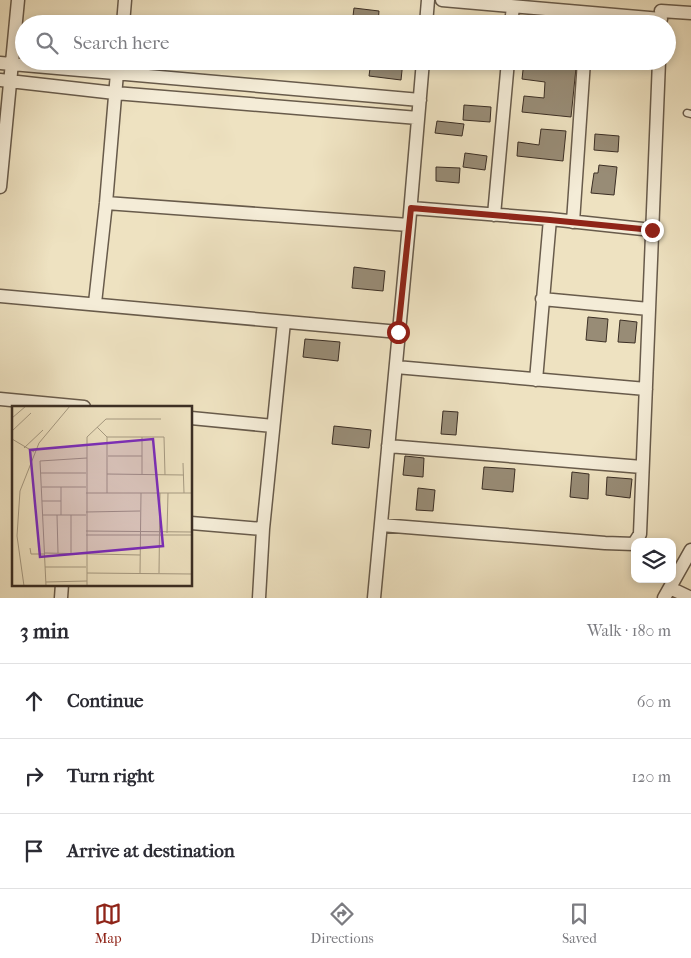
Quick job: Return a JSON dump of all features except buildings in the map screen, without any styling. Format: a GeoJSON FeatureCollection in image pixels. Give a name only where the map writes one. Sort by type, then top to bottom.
{"type":"FeatureCollection","features":[{"type":"Feature","properties":{"kind":"street"},"geometry":{"type":"LineString","coordinates":[[15,15],[18,0]]}},
{"type":"Feature","properties":{"kind":"street"},"geometry":{"type":"LineString","coordinates":[[123,15],[125,0]]}},
{"type":"Feature","properties":{"kind":"street"},"geometry":{"type":"LineString","coordinates":[[427,15],[428,0]]}},
{"type":"Feature","properties":{"kind":"street"},"geometry":{"type":"LineString","coordinates":[[442,0],[513,7],[567,15]]}},
{"type":"Feature","properties":{"kind":"street"},"geometry":{"type":"LineString","coordinates":[[512,15],[513,7]]}},
{"type":"Feature","properties":{"kind":"street"},"geometry":{"type":"LineString","coordinates":[[642,15],[691,13]]}},
{"type":"Feature","properties":{"kind":"street"},"geometry":{"type":"LineString","coordinates":[[0,187],[6,64],[15,16]]}},
{"type":"Feature","properties":{"kind":"street"},"geometry":{"type":"LineString","coordinates":[[94,303],[106,203],[117,70]]}},
{"type":"Feature","properties":{"kind":"street"},"geometry":{"type":"LineString","coordinates":[[136,70],[420,100]]}},
{"type":"Feature","properties":{"kind":"street"},"geometry":{"type":"LineString","coordinates":[[374,598],[398,332],[410,225],[422,70]]}},
{"type":"Feature","properties":{"kind":"street"},"geometry":{"type":"LineString","coordinates":[[494,215],[507,70]]}},
{"type":"Feature","properties":{"kind":"street"},"geometry":{"type":"LineString","coordinates":[[573,222],[583,70]]}},
{"type":"Feature","properties":{"kind":"street"},"geometry":{"type":"LineString","coordinates":[[638,538],[640,534],[659,70]]}},
{"type":"Feature","properties":{"kind":"street"},"geometry":{"type":"LineString","coordinates":[[5,81],[115,93],[418,118]]}},
{"type":"Feature","properties":{"kind":"street"},"geometry":{"type":"LineString","coordinates":[[106,203],[410,225]]}},
{"type":"Feature","properties":{"kind":"street"},"geometry":{"type":"LineString","coordinates":[[411,208],[652,230]]}},
{"type":"Feature","properties":{"kind":"street"},"geometry":{"type":"LineString","coordinates":[[536,380],[550,220]]}},
{"type":"Feature","properties":{"kind":"street"},"geometry":{"type":"LineString","coordinates":[[0,296],[398,332]]}},
{"type":"Feature","properties":{"kind":"street"},"geometry":{"type":"LineString","coordinates":[[542,299],[649,309]]}},
{"type":"Feature","properties":{"kind":"street"},"geometry":{"type":"LineString","coordinates":[[259,598],[263,529],[284,322]]}},
{"type":"Feature","properties":{"kind":"street"},"geometry":{"type":"LineString","coordinates":[[396,367],[646,390]]}},
{"type":"Feature","properties":{"kind":"street"},"geometry":{"type":"LineString","coordinates":[[0,399],[79,406]]}},
{"type":"Feature","properties":{"kind":"street"},"geometry":{"type":"LineString","coordinates":[[192,418],[274,426]]}},
{"type":"Feature","properties":{"kind":"street"},"geometry":{"type":"LineString","coordinates":[[388,446],[642,468]]}},
{"type":"Feature","properties":{"kind":"street"},"geometry":{"type":"LineString","coordinates":[[192,523],[263,529]]}},
{"type":"Feature","properties":{"kind":"street"},"geometry":{"type":"LineString","coordinates":[[380,525],[631,544]]}},
{"type":"Feature","properties":{"kind":"street"},"geometry":{"type":"LineString","coordinates":[[691,550],[667,593],[691,598]]}},
{"type":"Feature","properties":{"kind":"route"},"geometry":{"type":"LineString","coordinates":[[398,332],[411,208],[652,230]]}}]}
